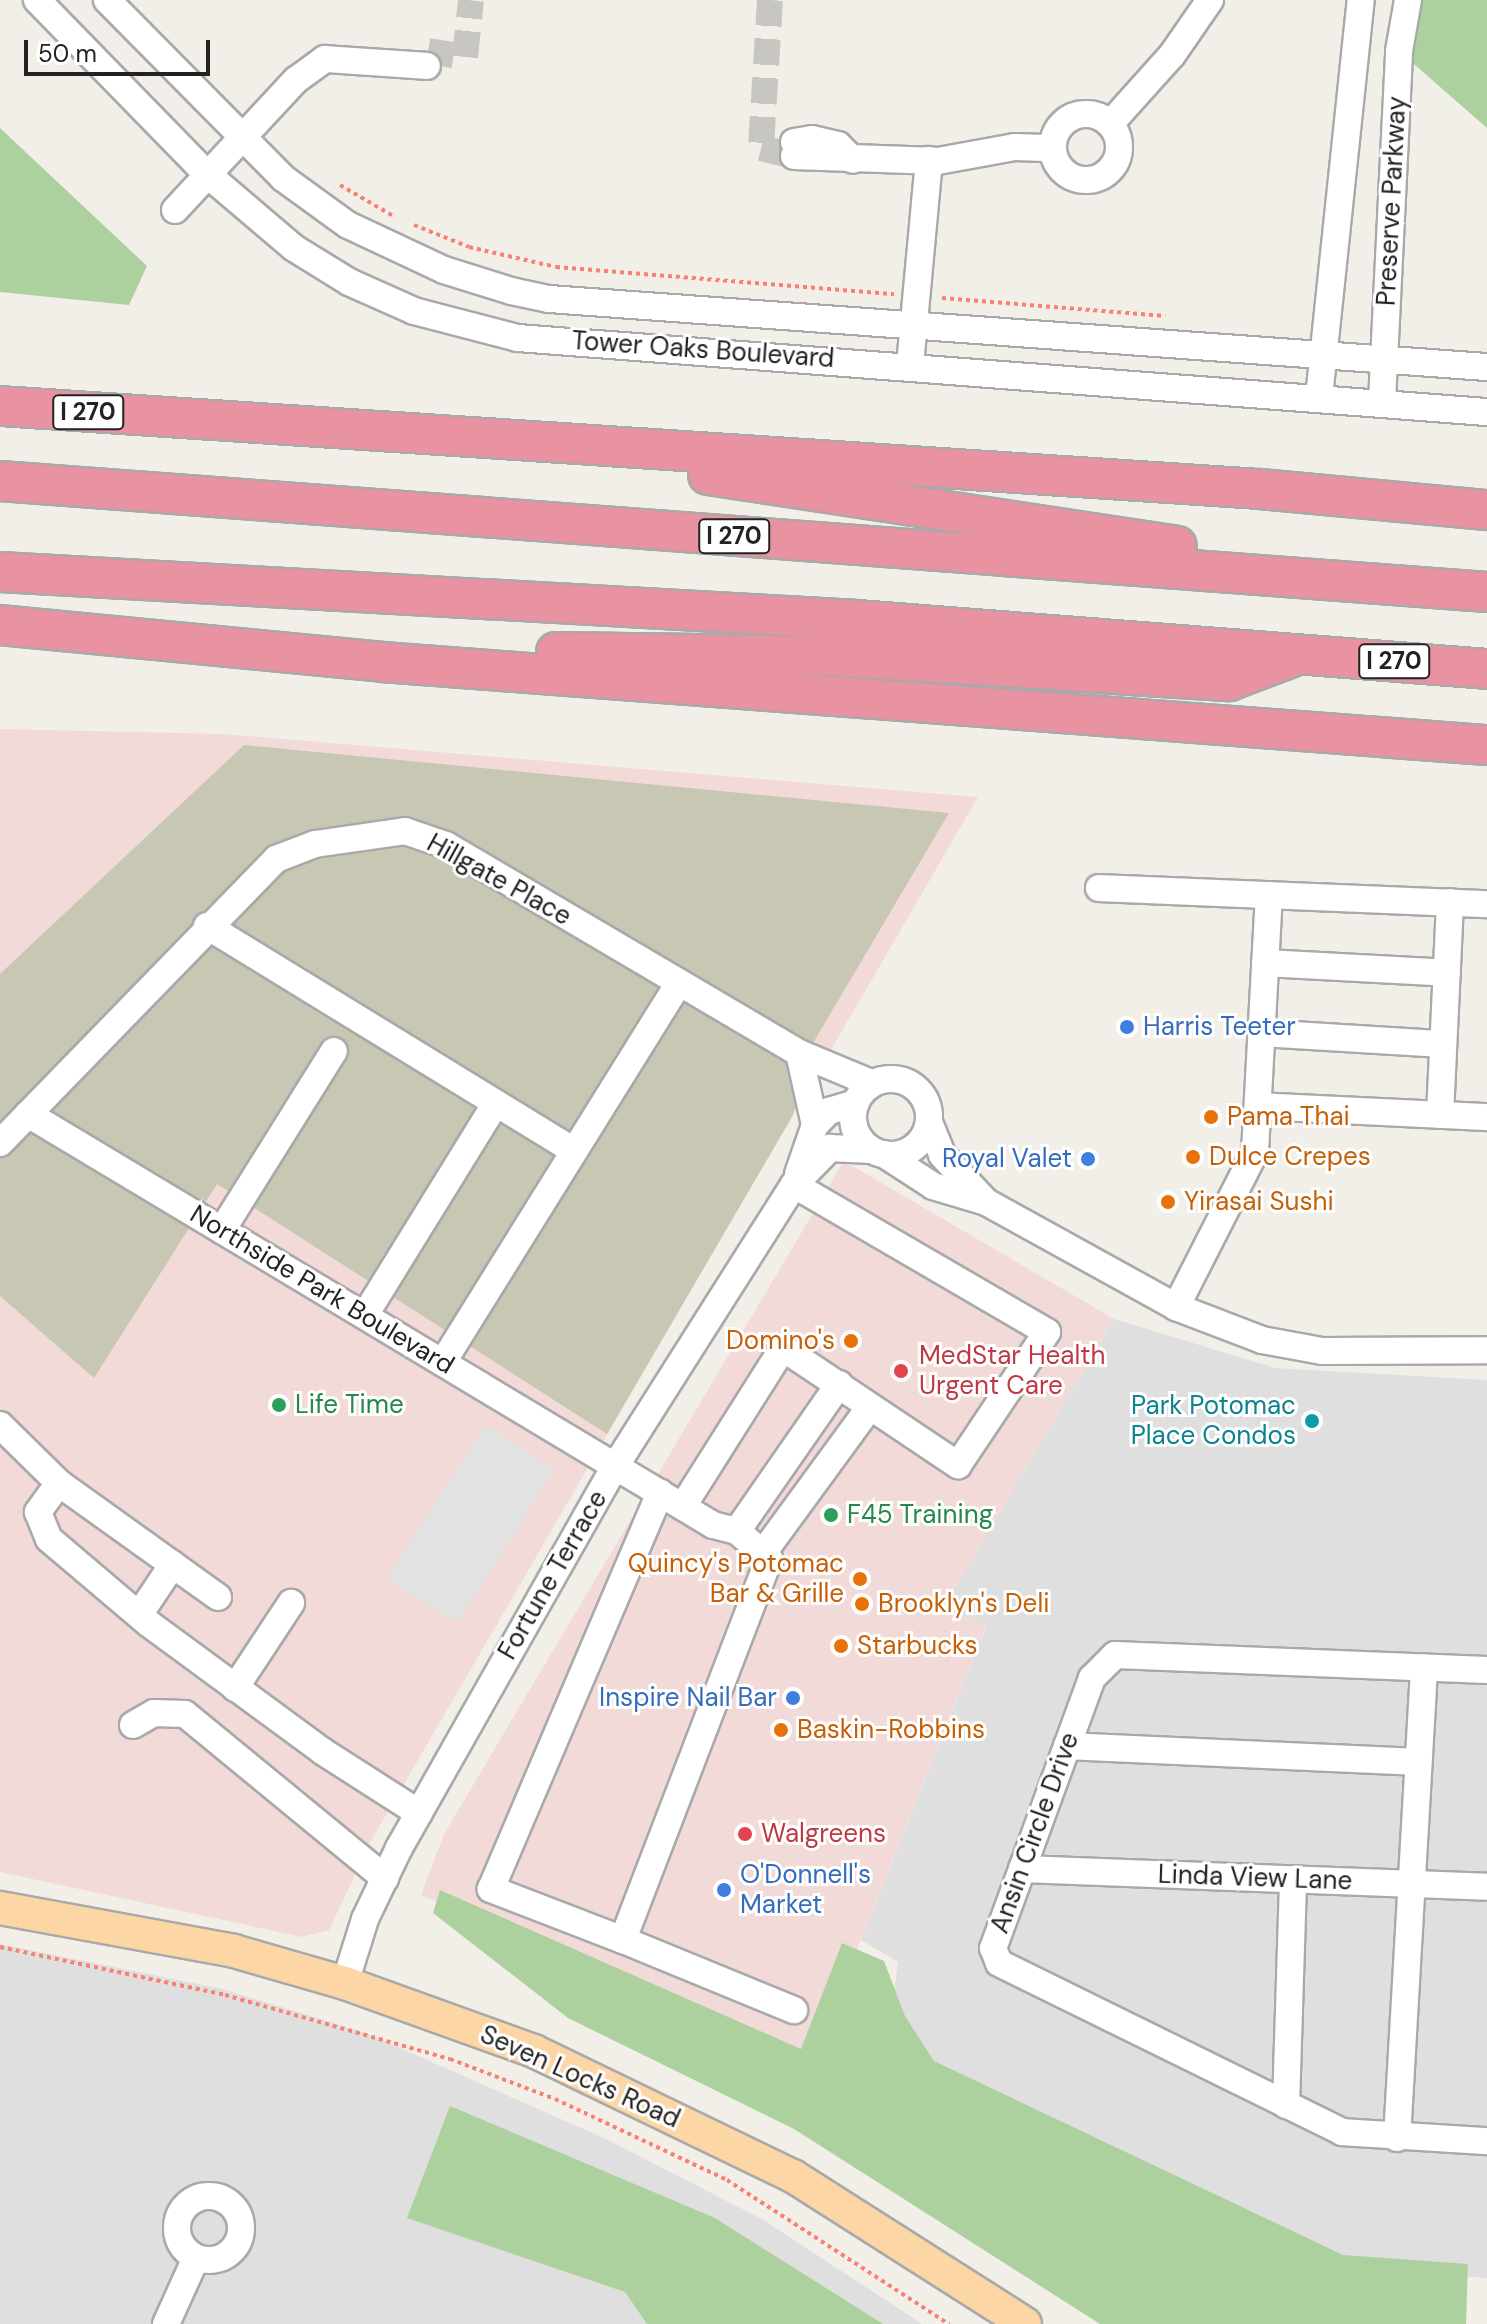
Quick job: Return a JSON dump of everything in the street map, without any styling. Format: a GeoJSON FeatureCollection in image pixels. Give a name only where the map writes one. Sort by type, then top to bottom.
{"type":"FeatureCollection","features":[{"type":"Feature","properties":{"kind":"highway","name":"I 270"},"geometry":{"type":"LineString","coordinates":[[0,406],[1260,489],[1487,510]]}},
{"type":"Feature","properties":{"kind":"highway"},"geometry":{"type":"LineString","coordinates":[[449,436],[1478,591]]}},
{"type":"Feature","properties":{"kind":"highway","name":"I 270"},"geometry":{"type":"LineString","coordinates":[[0,481],[1478,591]]}},
{"type":"Feature","properties":{"kind":"highway","name":"I 270"},"geometry":{"type":"LineString","coordinates":[[0,572],[858,620],[1487,669]]}},
{"type":"Feature","properties":{"kind":"highway"},"geometry":{"type":"LineString","coordinates":[[0,625],[382,662],[1487,745]]}},
{"type":"Feature","properties":{"kind":"highway"},"geometry":{"type":"LineString","coordinates":[[382,662],[565,652],[827,656],[1229,681],[1301,654]]}},
{"type":"Feature","properties":{"kind":"main road","name":"Seven Locks Road"},"geometry":{"type":"LineString","coordinates":[[0,1908],[234,1951],[345,1983],[534,2051],[793,2176],[1025,2324]]}},
{"type":"Feature","properties":{"kind":"street","name":"Tower Oaks Boulevard"},"geometry":{"type":"LineString","coordinates":[[37,0],[207,174],[294,248],[349,282],[414,311],[518,338],[910,365],[1487,412]]}},
{"type":"Feature","properties":{"kind":"street","name":"Tower Oaks Boulevard"},"geometry":{"type":"LineString","coordinates":[[107,0],[283,178],[348,225],[444,270],[511,291],[549,299],[1487,367]]}},
{"type":"Feature","properties":{"kind":"street"},"geometry":{"type":"LineString","coordinates":[[1110,124],[1172,55],[1210,0]]}},
{"type":"Feature","properties":{"kind":"street","name":"Preserve Parkway"},"geometry":{"type":"LineString","coordinates":[[1319,397],[1327,356],[1361,0]]}},
{"type":"Feature","properties":{"kind":"street","name":"Preserve Parkway"},"geometry":{"type":"LineString","coordinates":[[1382,402],[1399,51],[1408,0]]}},
{"type":"Feature","properties":{"kind":"street"},"geometry":{"type":"LineString","coordinates":[[175,210],[296,80],[325,59],[383,62],[428,59]]}},
{"type":"Feature","properties":{"kind":"street"},"geometry":{"type":"LineString","coordinates":[[1094,114],[1110,124],[1120,147],[1116,161],[1098,178],[1084,180],[1066,173],[1053,148],[1064,122],[1075,115],[1094,114]]}},
{"type":"Feature","properties":{"kind":"street"},"geometry":{"type":"LineString","coordinates":[[794,149],[812,139],[838,145],[853,160],[929,160],[1015,147],[1053,148]]}},
{"type":"Feature","properties":{"kind":"street"},"geometry":{"type":"LineString","coordinates":[[910,365],[929,160]]}},
{"type":"Feature","properties":{"kind":"street","name":"Hillgate Place"},"geometry":{"type":"LineString","coordinates":[[0,1143],[207,926],[276,859],[315,844],[405,831],[446,845],[863,1093]]}},
{"type":"Feature","properties":{"kind":"street"},"geometry":{"type":"LineString","coordinates":[[1099,888],[1487,904]]}},
{"type":"Feature","properties":{"kind":"street"},"geometry":{"type":"LineString","coordinates":[[1176,1307],[1250,1168],[1258,1106],[1269,895]]}},
{"type":"Feature","properties":{"kind":"street"},"geometry":{"type":"LineString","coordinates":[[1440,1115],[1450,902]]}},
{"type":"Feature","properties":{"kind":"street"},"geometry":{"type":"LineString","coordinates":[[207,926],[574,1151]]}},
{"type":"Feature","properties":{"kind":"street"},"geometry":{"type":"LineString","coordinates":[[1265,963],[1447,973]]}},
{"type":"Feature","properties":{"kind":"street"},"geometry":{"type":"LineString","coordinates":[[443,1362],[679,983]]}},
{"type":"Feature","properties":{"kind":"street"},"geometry":{"type":"LineString","coordinates":[[1261,1033],[1443,1044]]}},
{"type":"Feature","properties":{"kind":"street"},"geometry":{"type":"LineString","coordinates":[[222,1230],[334,1051]]}},
{"type":"Feature","properties":{"kind":"street"},"geometry":{"type":"LineString","coordinates":[[799,1053],[815,1125]]}},
{"type":"Feature","properties":{"kind":"street"},"geometry":{"type":"LineString","coordinates":[[815,1125],[829,1111],[886,1079],[909,1082],[925,1099],[929,1122],[942,1155],[986,1202]]}},
{"type":"Feature","properties":{"kind":"street"},"geometry":{"type":"LineString","coordinates":[[863,1093],[855,1129],[877,1152],[933,1186],[986,1202],[1176,1307],[1262,1340],[1322,1351],[1487,1350]]}},
{"type":"Feature","properties":{"kind":"street"},"geometry":{"type":"LineString","coordinates":[[365,1315],[496,1103]]}},
{"type":"Feature","properties":{"kind":"street"},"geometry":{"type":"LineString","coordinates":[[1258,1106],[1487,1117]]}},
{"type":"Feature","properties":{"kind":"street","name":"Northside Park Boulevard"},"geometry":{"type":"LineString","coordinates":[[28,1114],[713,1525],[737,1531],[763,1553]]}},
{"type":"Feature","properties":{"kind":"street"},"geometry":{"type":"LineString","coordinates":[[877,1152],[909,1151],[929,1122]]}},
{"type":"Feature","properties":{"kind":"street","name":"Fortune Terrace"},"geometry":{"type":"LineString","coordinates":[[794,1185],[815,1125]]}},
{"type":"Feature","properties":{"kind":"street","name":"Fortune Terrace"},"geometry":{"type":"LineString","coordinates":[[345,1983],[365,1919],[419,1813],[616,1465],[794,1185],[830,1148],[877,1152]]}},
{"type":"Feature","properties":{"kind":"street"},"geometry":{"type":"LineString","coordinates":[[683,1506],[783,1348],[958,1465],[1047,1332],[794,1185]]}},
{"type":"Feature","properties":{"kind":"street"},"geometry":{"type":"LineString","coordinates":[[737,1531],[839,1384]]}},
{"type":"Feature","properties":{"kind":"street"},"geometry":{"type":"LineString","coordinates":[[623,1940],[763,1584],[769,1559],[763,1553],[870,1407]]}},
{"type":"Feature","properties":{"kind":"street"},"geometry":{"type":"LineString","coordinates":[[0,1425],[59,1483],[218,1597]]}},
{"type":"Feature","properties":{"kind":"street"},"geometry":{"type":"LineString","coordinates":[[59,1483],[38,1512],[49,1539],[139,1615],[235,1688],[419,1813]]}},
{"type":"Feature","properties":{"kind":"street"},"geometry":{"type":"LineString","coordinates":[[660,1493],[491,1889],[794,2010]]}},
{"type":"Feature","properties":{"kind":"street"},"geometry":{"type":"LineString","coordinates":[[139,1615],[173,1564]]}},
{"type":"Feature","properties":{"kind":"street"},"geometry":{"type":"LineString","coordinates":[[235,1688],[291,1603]]}},
{"type":"Feature","properties":{"kind":"street","name":"Ansin Circle Drive"},"geometry":{"type":"LineString","coordinates":[[1487,1670],[1115,1655],[1092,1678],[993,1948],[999,1963],[1342,2132],[1397,2138],[1487,2141]]}},
{"type":"Feature","properties":{"kind":"street"},"geometry":{"type":"LineString","coordinates":[[1397,2138],[1424,1668]]}},
{"type":"Feature","properties":{"kind":"street"},"geometry":{"type":"LineString","coordinates":[[133,1725],[154,1713],[185,1714],[385,1878]]}},
{"type":"Feature","properties":{"kind":"street"},"geometry":{"type":"LineString","coordinates":[[1067,1746],[1418,1762]]}},
{"type":"Feature","properties":{"kind":"street","name":"Linda View Lane"},"geometry":{"type":"LineString","coordinates":[[1022,1869],[1487,1887]]}},
{"type":"Feature","properties":{"kind":"street"},"geometry":{"type":"LineString","coordinates":[[1286,2105],[1293,1879]]}},
{"type":"Feature","properties":{"kind":"street"},"geometry":{"type":"LineString","coordinates":[[166,2324],[196,2258]]}},
{"type":"Feature","properties":{"kind":"path"},"geometry":{"type":"LineString","coordinates":[[335,182],[406,223],[518,259],[1169,316]]}},
{"type":"Feature","properties":{"kind":"path"},"geometry":{"type":"LineString","coordinates":[[0,1947],[225,1995],[450,2059],[555,2099],[727,2180],[949,2324]]}},
{"type":"Feature","properties":{"kind":"shaded area"},"geometry":{"type":"Polygon","coordinates":[[[0,729],[223,734],[978,797],[372,1839],[329,1930],[302,1937],[0,1872],[0,729]]]}},
{"type":"Feature","properties":{"kind":"shaded area"},"geometry":{"type":"Polygon","coordinates":[[[244,745],[949,813],[813,1043],[793,1115],[607,1434],[217,1184],[94,1378],[0,1296],[0,974],[244,745]]]}},
{"type":"Feature","properties":{"kind":"shaded area"},"geometry":{"type":"Polygon","coordinates":[[[844,1161],[1114,1319],[944,1606],[986,1626],[810,2067],[421,1895],[444,1834],[844,1161]]]}},
{"type":"Feature","properties":{"kind":"shaded area"},"geometry":{"type":"Polygon","coordinates":[[[1114,1319],[1275,1368],[1487,1380],[1487,2278],[1344,2269],[941,2067],[908,2039],[893,1999],[898,1962],[861,1940],[986,1627],[944,1606],[1114,1319]]]}},
{"type":"Feature","properties":{"kind":"shaded area"},"geometry":{"type":"Polygon","coordinates":[[[485,1425],[555,1469],[457,1623],[387,1579],[485,1425]]]}},
{"type":"Feature","properties":{"kind":"shaded area"},"geometry":{"type":"Polygon","coordinates":[[[0,1944],[223,1989],[366,2033],[604,2138],[762,2219],[922,2324],[0,2324],[0,1944]]]}},
{"type":"Feature","properties":{"kind":"green space"},"geometry":{"type":"Polygon","coordinates":[[[1408,0],[1487,0],[1487,128],[1399,51],[1408,0]]]}},
{"type":"Feature","properties":{"kind":"green space"},"geometry":{"type":"Polygon","coordinates":[[[0,128],[147,266],[129,305],[0,292],[0,128]]]}},
{"type":"Feature","properties":{"kind":"green space"},"geometry":{"type":"Polygon","coordinates":[[[440,1890],[801,2049],[842,1943],[884,1961],[905,2016],[934,2061],[1343,2255],[1468,2264],[1466,2324],[1100,2324],[794,2129],[568,2018],[433,1913],[440,1890]]]}},
{"type":"Feature","properties":{"kind":"green space"},"geometry":{"type":"Polygon","coordinates":[[[450,2106],[715,2218],[883,2324],[647,2324],[625,2292],[407,2218],[450,2106]]]}},
{"type":"Feature","properties":{"kind":"tunnel"},"geometry":{"type":"LineString","coordinates":[[465,57],[471,0]]}},
{"type":"Feature","properties":{"kind":"tunnel"},"geometry":{"type":"LineString","coordinates":[[770,0],[761,148],[794,156]]}},
{"type":"Feature","properties":{"kind":"tunnel"},"geometry":{"type":"LineString","coordinates":[[428,51],[465,57]]}},
{"type":"Feature","properties":{"kind":"place","name":"Harris Teeter"},"geometry":{"type":"Point","coordinates":[1127,1027]}},
{"type":"Feature","properties":{"kind":"place","name":"Pama Thai"},"geometry":{"type":"Point","coordinates":[1211,1117]}},
{"type":"Feature","properties":{"kind":"place","name":"Dulce Crepes"},"geometry":{"type":"Point","coordinates":[1193,1157]}},
{"type":"Feature","properties":{"kind":"place","name":"Royal Valet"},"geometry":{"type":"Point","coordinates":[1088,1159]}},
{"type":"Feature","properties":{"kind":"place","name":"Yirasai Sushi"},"geometry":{"type":"Point","coordinates":[1168,1202]}},
{"type":"Feature","properties":{"kind":"place","name":"Domino's"},"geometry":{"type":"Point","coordinates":[851,1341]}},
{"type":"Feature","properties":{"kind":"place","name":"MedStar Health Urgent Care"},"geometry":{"type":"Point","coordinates":[901,1371]}},
{"type":"Feature","properties":{"kind":"place","name":"Life Time"},"geometry":{"type":"Point","coordinates":[279,1405]}},
{"type":"Feature","properties":{"kind":"place","name":"Park Potomac Place Condos"},"geometry":{"type":"Point","coordinates":[1312,1421]}},
{"type":"Feature","properties":{"kind":"place","name":"F45 Training"},"geometry":{"type":"Point","coordinates":[831,1515]}},
{"type":"Feature","properties":{"kind":"place","name":"Quincy's Potomac Bar & Grille"},"geometry":{"type":"Point","coordinates":[860,1579]}},
{"type":"Feature","properties":{"kind":"place","name":"Brooklyn's Deli"},"geometry":{"type":"Point","coordinates":[862,1604]}},
{"type":"Feature","properties":{"kind":"place","name":"Starbucks"},"geometry":{"type":"Point","coordinates":[841,1646]}},
{"type":"Feature","properties":{"kind":"place","name":"Inspire Nail Bar"},"geometry":{"type":"Point","coordinates":[793,1698]}},
{"type":"Feature","properties":{"kind":"place","name":"Baskin-Robbins"},"geometry":{"type":"Point","coordinates":[781,1730]}},
{"type":"Feature","properties":{"kind":"place","name":"Walgreens"},"geometry":{"type":"Point","coordinates":[745,1834]}},
{"type":"Feature","properties":{"kind":"place","name":"O'Donnell's Market"},"geometry":{"type":"Point","coordinates":[724,1890]}}]}
